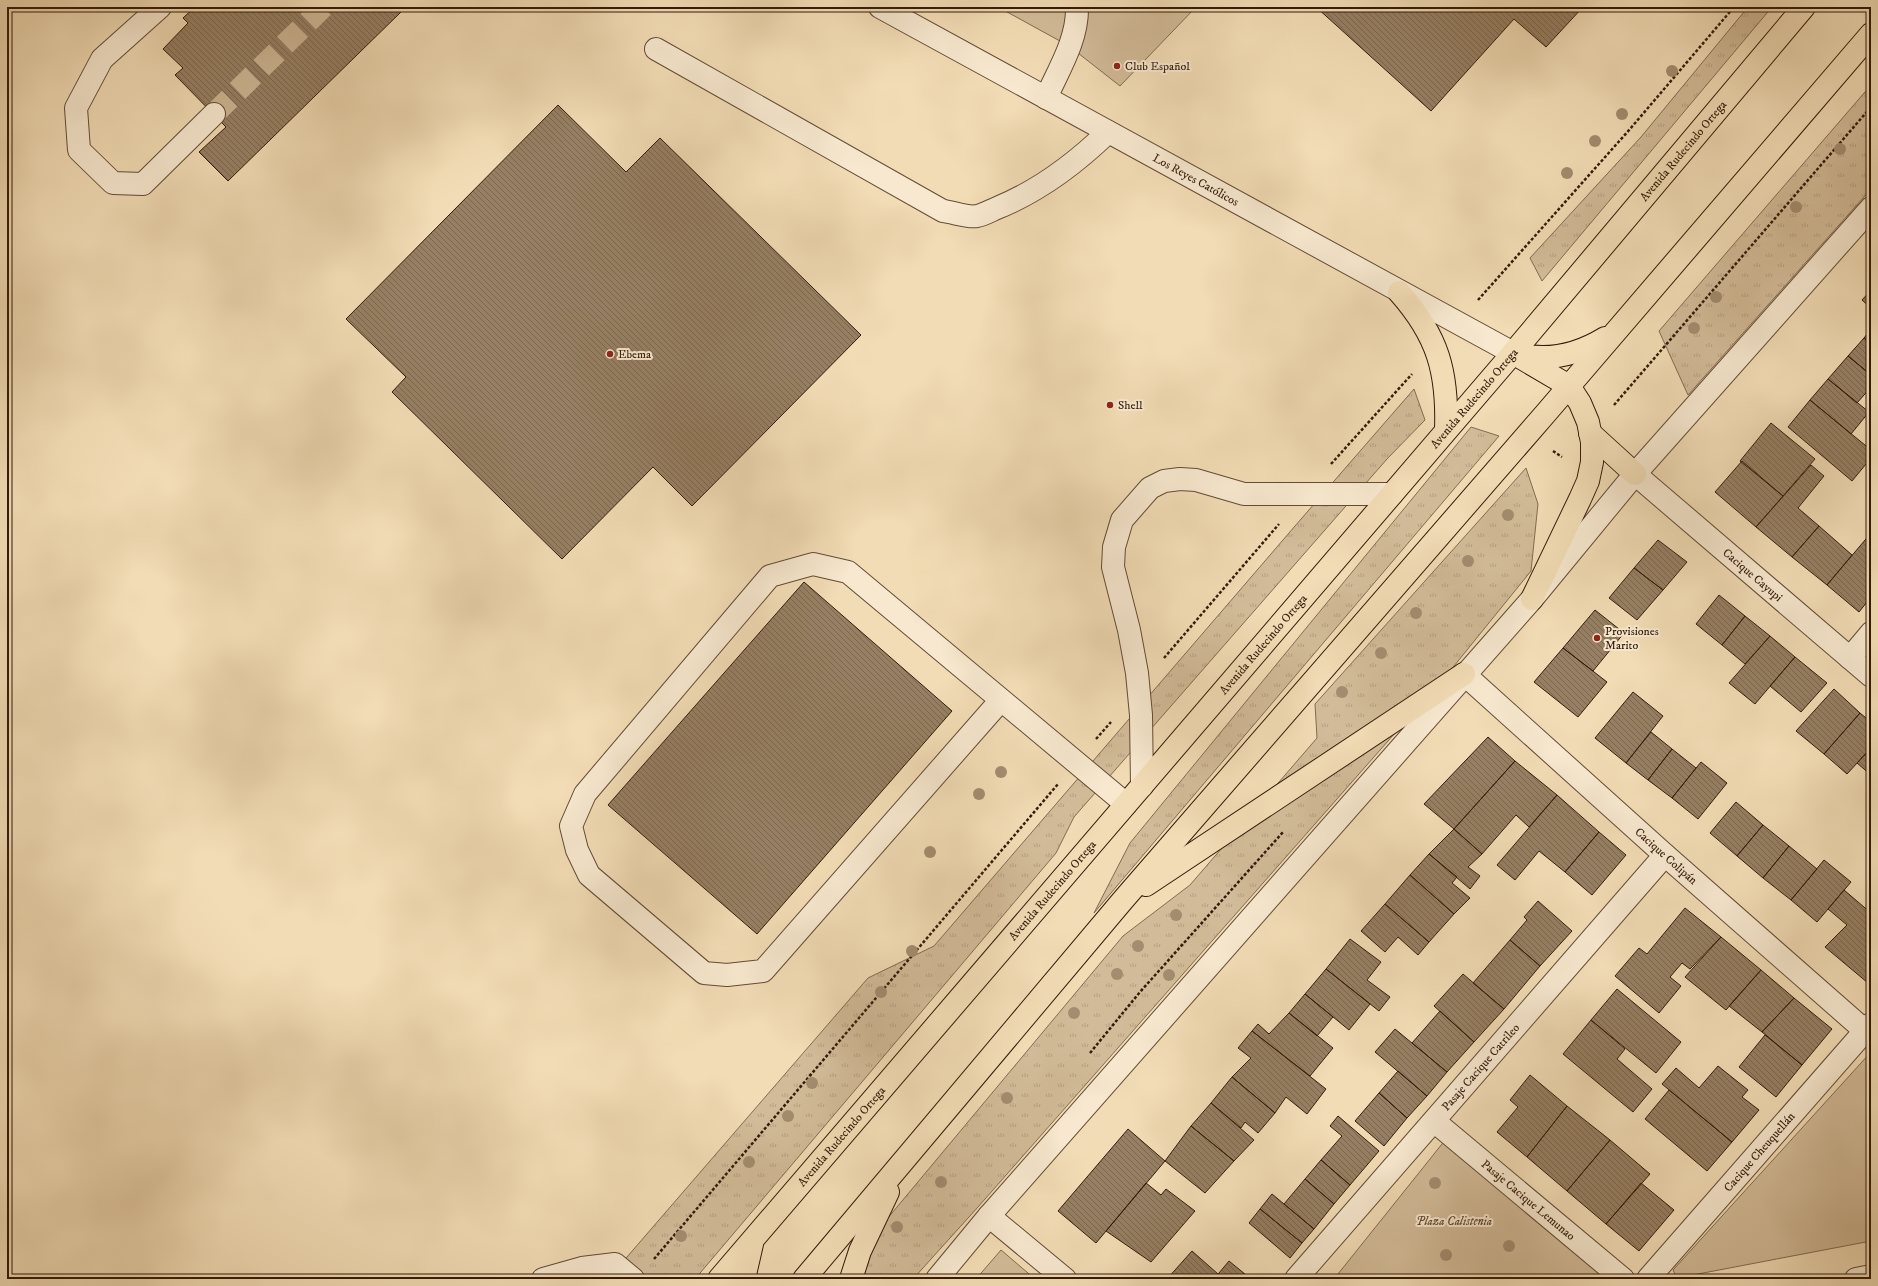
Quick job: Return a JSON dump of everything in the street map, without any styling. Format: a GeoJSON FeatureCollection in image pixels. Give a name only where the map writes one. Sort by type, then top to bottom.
{"type":"FeatureCollection","features":[{"type":"Feature","properties":{"kind":"main road","name":"Avenida Rudecindo Ortega"},"geometry":{"type":"LineString","coordinates":[[718,1279],[754,1239],[1513,353],[1804,7]]}},
{"type":"Feature","properties":{"kind":"main road"},"geometry":{"type":"LineString","coordinates":[[804,1279],[1123,900],[1620,327],[1871,34]]}},
{"type":"Feature","properties":{"kind":"main road"},"geometry":{"type":"LineString","coordinates":[[1400,292],[1414,309],[1436,348],[1444,374],[1447,402],[1446,430]]}},
{"type":"Feature","properties":{"kind":"main road"},"geometry":{"type":"LineString","coordinates":[[1513,353],[1532,357],[1552,357],[1571,354],[1588,348],[1605,339],[1620,327]]}},
{"type":"Feature","properties":{"kind":"main road"},"geometry":{"type":"LineString","coordinates":[[1513,353],[1569,386],[1580,403],[1590,433],[1592,462],[1588,481],[1532,598]]}},
{"type":"Feature","properties":{"kind":"main road"},"geometry":{"type":"LineString","coordinates":[[1590,433],[1635,474]]}},
{"type":"Feature","properties":{"kind":"main road"},"geometry":{"type":"LineString","coordinates":[[1123,900],[1464,674]]}},
{"type":"Feature","properties":{"kind":"main road"},"geometry":{"type":"LineString","coordinates":[[851,1279],[860,1251],[906,1158]]}},
{"type":"Feature","properties":{"kind":"main road"},"geometry":{"type":"LineString","coordinates":[[744,1279],[754,1239]]}},
{"type":"Feature","properties":{"kind":"street"},"geometry":{"type":"LineString","coordinates":[[160,7],[102,59],[76,108],[79,150],[113,182],[143,184],[214,114]]}},
{"type":"Feature","properties":{"kind":"street","name":"Los Reyes Católicos"},"geometry":{"type":"LineString","coordinates":[[880,7],[1457,324],[1513,353]]}},
{"type":"Feature","properties":{"kind":"street"},"geometry":{"type":"LineString","coordinates":[[1046,98],[1074,34],[1077,21],[1077,7]]}},
{"type":"Feature","properties":{"kind":"street"},"geometry":{"type":"LineString","coordinates":[[656,48],[944,210],[975,217],[1006,205],[1034,190],[1085,154],[1108,132]]}},
{"type":"Feature","properties":{"kind":"street"},"geometry":{"type":"LineString","coordinates":[[937,1279],[989,1216],[1532,598],[1635,474],[1871,208]]}},
{"type":"Feature","properties":{"kind":"street","name":"Cacique Cayupi"},"geometry":{"type":"LineString","coordinates":[[1635,474],[1871,676]]}},
{"type":"Feature","properties":{"kind":"street"},"geometry":{"type":"LineString","coordinates":[[1142,786],[1141,722],[1138,689],[1129,630],[1113,567],[1114,547],[1122,520],[1150,488],[1164,481],[1180,478],[1196,480],[1244,494],[1392,494]]}},
{"type":"Feature","properties":{"kind":"street"},"geometry":{"type":"LineString","coordinates":[[1002,700],[763,971],[727,976],[704,973],[589,875],[577,850],[572,826],[585,794],[770,576],[813,564],[848,572],[1002,700],[1076,763],[1126,804]]}},
{"type":"Feature","properties":{"kind":"street"},"geometry":{"type":"LineString","coordinates":[[1850,658],[1871,633]]}},
{"type":"Feature","properties":{"kind":"street","name":"Cacique Colipán"},"geometry":{"type":"LineString","coordinates":[[1464,674],[1665,855],[1869,1030]]}},
{"type":"Feature","properties":{"kind":"street","name":"Pasaje Cacique Catrileo"},"geometry":{"type":"LineString","coordinates":[[1296,1279],[1665,855]]}},
{"type":"Feature","properties":{"kind":"street","name":"Cacique Cheuquellán"},"geometry":{"type":"LineString","coordinates":[[1648,1279],[1869,1030]]}},
{"type":"Feature","properties":{"kind":"street","name":"Pasaje Cacique Lemunao"},"geometry":{"type":"LineString","coordinates":[[1434,1121],[1623,1279]]}},
{"type":"Feature","properties":{"kind":"street"},"geometry":{"type":"LineString","coordinates":[[989,1216],[1065,1279]]}},
{"type":"Feature","properties":{"kind":"street"},"geometry":{"type":"LineString","coordinates":[[544,1279],[582,1268],[615,1264],[633,1279]]}},
{"type":"Feature","properties":{"kind":"street"},"geometry":{"type":"LineString","coordinates":[[1856,1279],[1871,1276]]}},
{"type":"Feature","properties":{"kind":"path"},"geometry":{"type":"LineString","coordinates":[[1457,324],[1630,129],[1734,7]]}},
{"type":"Feature","properties":{"kind":"path"},"geometry":{"type":"LineString","coordinates":[[652,1261],[1138,689],[1306,494],[1436,348]]}},
{"type":"Feature","properties":{"kind":"green space","name":"Club Español"},"geometry":{"type":"Polygon","coordinates":[[[998,7],[1196,7],[1120,86],[1069,46],[998,7]]]}},
{"type":"Feature","properties":{"kind":"green space"},"geometry":{"type":"Polygon","coordinates":[[[1748,7],[1772,7],[1542,281],[1530,258],[1641,137],[1748,7]]]}},
{"type":"Feature","properties":{"kind":"green space"},"geometry":{"type":"Polygon","coordinates":[[[1871,85],[1871,189],[1688,395],[1659,331],[1871,85]]]}},
{"type":"Feature","properties":{"kind":"green space"},"geometry":{"type":"Polygon","coordinates":[[[1414,389],[1425,420],[1387,459],[1074,817],[1056,853],[695,1279],[608,1279],[868,978],[934,946],[1414,389]]]}},
{"type":"Feature","properties":{"kind":"green space"},"geometry":{"type":"Polygon","coordinates":[[[1471,427],[1499,436],[1094,913],[1130,843],[1471,427]]]}},
{"type":"Feature","properties":{"kind":"green space"},"geometry":{"type":"Polygon","coordinates":[[[1526,468],[1538,504],[1531,571],[1454,666],[913,1279],[837,1279],[1123,936],[1190,885],[1317,738],[1315,704],[1526,468]]]}},
{"type":"Feature","properties":{"kind":"green space"},"geometry":{"type":"Polygon","coordinates":[[[1871,1052],[1871,1241],[1677,1278],[1673,1270],[1871,1052]]]}},
{"type":"Feature","properties":{"kind":"green space","name":"Plaza Calistenia"},"geometry":{"type":"Polygon","coordinates":[[[1446,1139],[1610,1279],[1334,1279],[1446,1139]]]}},
{"type":"Feature","properties":{"kind":"green space"},"geometry":{"type":"Polygon","coordinates":[[[1001,1250],[1035,1279],[976,1279],[1001,1250]]]}},
{"type":"Feature","properties":{"kind":"building"},"geometry":{"type":"Polygon","coordinates":[[[195,7],[343,7],[345,9],[347,7],[399,7],[402,11],[228,181],[199,152],[226,127],[175,75],[183,68],[163,49],[188,23],[183,18],[195,7]]]}},
{"type":"Feature","properties":{"kind":"building"},"geometry":{"type":"Polygon","coordinates":[[[1316,7],[1583,7],[1546,47],[1514,19],[1431,111],[1316,7]]]}},
{"type":"Feature","properties":{"kind":"building"},"geometry":{"type":"Polygon","coordinates":[[[558,105],[626,172],[660,138],[861,335],[692,506],[653,467],[562,559],[392,392],[406,377],[346,319],[558,105]]]}},
{"type":"Feature","properties":{"kind":"building"},"geometry":{"type":"Polygon","coordinates":[[[1871,290],[1871,308],[1862,300],[1871,290]]]}},
{"type":"Feature","properties":{"kind":"building"},"geometry":{"type":"Polygon","coordinates":[[[1871,329],[1871,344],[1864,338],[1871,329]]]}},
{"type":"Feature","properties":{"kind":"building"},"geometry":{"type":"Polygon","coordinates":[[[1864,338],[1871,344],[1871,375],[1848,356],[1864,338]]]}},
{"type":"Feature","properties":{"kind":"building"},"geometry":{"type":"Polygon","coordinates":[[[1848,356],[1871,375],[1871,387],[1857,403],[1828,379],[1848,356]]]}},
{"type":"Feature","properties":{"kind":"building"},"geometry":{"type":"Polygon","coordinates":[[[1828,379],[1869,412],[1851,434],[1810,400],[1828,379]]]}},
{"type":"Feature","properties":{"kind":"building"},"geometry":{"type":"Polygon","coordinates":[[[1810,400],[1871,450],[1871,458],[1852,481],[1788,427],[1810,400]]]}},
{"type":"Feature","properties":{"kind":"building"},"geometry":{"type":"Polygon","coordinates":[[[1771,423],[1815,459],[1783,496],[1740,461],[1771,423]]]}},
{"type":"Feature","properties":{"kind":"building"},"geometry":{"type":"Polygon","coordinates":[[[1742,461],[1783,496],[1756,527],[1715,492],[1742,461]]]}},
{"type":"Feature","properties":{"kind":"building"},"geometry":{"type":"Polygon","coordinates":[[[1811,465],[1824,476],[1798,508],[1819,526],[1792,557],[1756,527],[1811,465]]]}},
{"type":"Feature","properties":{"kind":"building"},"geometry":{"type":"Polygon","coordinates":[[[1819,526],[1852,555],[1827,585],[1792,557],[1819,526]]]}},
{"type":"Feature","properties":{"kind":"building"},"geometry":{"type":"Polygon","coordinates":[[[1871,533],[1871,597],[1859,612],[1827,585],[1871,533]]]}},
{"type":"Feature","properties":{"kind":"building"},"geometry":{"type":"Polygon","coordinates":[[[1658,540],[1687,562],[1663,590],[1634,568],[1658,540]]]}},
{"type":"Feature","properties":{"kind":"building"},"geometry":{"type":"Polygon","coordinates":[[[1634,568],[1663,590],[1637,620],[1609,598],[1634,568]]]}},
{"type":"Feature","properties":{"kind":"building"},"geometry":{"type":"Polygon","coordinates":[[[804,582],[952,711],[757,934],[608,805],[804,582]]]}},
{"type":"Feature","properties":{"kind":"building"},"geometry":{"type":"Polygon","coordinates":[[[1719,595],[1745,616],[1722,645],[1696,624],[1719,595]]]}},
{"type":"Feature","properties":{"kind":"building"},"geometry":{"type":"Polygon","coordinates":[[[1595,610],[1624,633],[1593,671],[1563,648],[1595,610]]]}},
{"type":"Feature","properties":{"kind":"building"},"geometry":{"type":"Polygon","coordinates":[[[1745,616],[1770,636],[1745,664],[1722,645],[1745,616]]]}},
{"type":"Feature","properties":{"kind":"building"},"geometry":{"type":"Polygon","coordinates":[[[1770,636],[1795,657],[1755,704],[1729,683],[1770,636]]]}},
{"type":"Feature","properties":{"kind":"building"},"geometry":{"type":"Polygon","coordinates":[[[1563,648],[1607,682],[1578,717],[1534,682],[1563,648]]]}},
{"type":"Feature","properties":{"kind":"building"},"geometry":{"type":"Polygon","coordinates":[[[1795,657],[1827,683],[1801,712],[1770,686],[1795,657]]]}},
{"type":"Feature","properties":{"kind":"building"},"geometry":{"type":"Polygon","coordinates":[[[1834,689],[1860,713],[1824,754],[1796,731],[1834,689]]]}},
{"type":"Feature","properties":{"kind":"building"},"geometry":{"type":"Polygon","coordinates":[[[1633,692],[1663,716],[1626,763],[1595,738],[1633,692]]]}},
{"type":"Feature","properties":{"kind":"building"},"geometry":{"type":"Polygon","coordinates":[[[1860,713],[1871,722],[1871,748],[1847,774],[1824,754],[1860,713]]]}},
{"type":"Feature","properties":{"kind":"building"},"geometry":{"type":"Polygon","coordinates":[[[1651,732],[1672,749],[1648,780],[1626,763],[1651,732]]]}},
{"type":"Feature","properties":{"kind":"building"},"geometry":{"type":"Polygon","coordinates":[[[1488,737],[1515,761],[1454,829],[1424,804],[1488,737]]]}},
{"type":"Feature","properties":{"kind":"building"},"geometry":{"type":"Polygon","coordinates":[[[1871,748],[1871,775],[1857,763],[1871,748]]]}},
{"type":"Feature","properties":{"kind":"building"},"geometry":{"type":"Polygon","coordinates":[[[1672,749],[1696,768],[1672,798],[1648,780],[1672,749]]]}},
{"type":"Feature","properties":{"kind":"building"},"geometry":{"type":"Polygon","coordinates":[[[1515,761],[1557,795],[1529,827],[1516,815],[1482,854],[1454,829],[1515,761]]]}},
{"type":"Feature","properties":{"kind":"building"},"geometry":{"type":"Polygon","coordinates":[[[1701,762],[1727,783],[1698,819],[1672,798],[1701,762]]]}},
{"type":"Feature","properties":{"kind":"building"},"geometry":{"type":"Polygon","coordinates":[[[1557,795],[1599,832],[1565,872],[1539,851],[1515,880],[1497,865],[1557,795]]]}},
{"type":"Feature","properties":{"kind":"building"},"geometry":{"type":"Polygon","coordinates":[[[1736,802],[1763,825],[1737,856],[1710,833],[1736,802]]]}},
{"type":"Feature","properties":{"kind":"building"},"geometry":{"type":"Polygon","coordinates":[[[1763,825],[1789,846],[1763,878],[1737,856],[1763,825]]]}},
{"type":"Feature","properties":{"kind":"building"},"geometry":{"type":"Polygon","coordinates":[[[1454,829],[1482,854],[1468,867],[1480,876],[1470,889],[1429,854],[1454,829]]]}},
{"type":"Feature","properties":{"kind":"building"},"geometry":{"type":"Polygon","coordinates":[[[1599,832],[1626,855],[1592,895],[1565,872],[1599,832]]]}},
{"type":"Feature","properties":{"kind":"building"},"geometry":{"type":"Polygon","coordinates":[[[1789,846],[1817,869],[1791,900],[1763,878],[1789,846]]]}},
{"type":"Feature","properties":{"kind":"building"},"geometry":{"type":"Polygon","coordinates":[[[1429,854],[1457,877],[1452,883],[1470,898],[1454,914],[1410,875],[1429,854]]]}},
{"type":"Feature","properties":{"kind":"building"},"geometry":{"type":"Polygon","coordinates":[[[1824,860],[1851,882],[1817,922],[1791,900],[1824,860]]]}},
{"type":"Feature","properties":{"kind":"building"},"geometry":{"type":"Polygon","coordinates":[[[1410,875],[1454,914],[1429,942],[1385,904],[1410,875]]]}},
{"type":"Feature","properties":{"kind":"building"},"geometry":{"type":"Polygon","coordinates":[[[1844,890],[1871,913],[1871,980],[1868,983],[1825,947],[1847,925],[1828,909],[1844,890]]]}},
{"type":"Feature","properties":{"kind":"building"},"geometry":{"type":"Polygon","coordinates":[[[1538,901],[1572,931],[1540,966],[1510,940],[1527,920],[1524,917],[1538,901]]]}},
{"type":"Feature","properties":{"kind":"building"},"geometry":{"type":"Polygon","coordinates":[[[1385,904],[1429,942],[1418,955],[1398,937],[1385,952],[1361,931],[1385,904]]]}},
{"type":"Feature","properties":{"kind":"building"},"geometry":{"type":"Polygon","coordinates":[[[1685,908],[1721,937],[1690,969],[1682,963],[1670,977],[1681,986],[1659,1013],[1615,976],[1639,948],[1647,954],[1685,908]]]}},
{"type":"Feature","properties":{"kind":"building"},"geometry":{"type":"Polygon","coordinates":[[[1721,937],[1761,970],[1726,1010],[1685,977],[1721,937]]]}},
{"type":"Feature","properties":{"kind":"building"},"geometry":{"type":"Polygon","coordinates":[[[1350,939],[1381,962],[1367,980],[1390,997],[1379,1011],[1326,969],[1350,939]]]}},
{"type":"Feature","properties":{"kind":"building"},"geometry":{"type":"Polygon","coordinates":[[[1510,940],[1540,966],[1504,1009],[1473,983],[1510,940]]]}},
{"type":"Feature","properties":{"kind":"building"},"geometry":{"type":"Polygon","coordinates":[[[1326,969],[1370,1004],[1349,1030],[1305,994],[1326,969]]]}},
{"type":"Feature","properties":{"kind":"building"},"geometry":{"type":"Polygon","coordinates":[[[1761,970],[1794,998],[1762,1032],[1729,1006],[1761,970]]]}},
{"type":"Feature","properties":{"kind":"building"},"geometry":{"type":"Polygon","coordinates":[[[1463,974],[1504,1009],[1474,1042],[1434,1006],[1463,974]]]}},
{"type":"Feature","properties":{"kind":"building"},"geometry":{"type":"Polygon","coordinates":[[[1617,989],[1681,1042],[1656,1073],[1591,1020],[1617,989]]]}},
{"type":"Feature","properties":{"kind":"building"},"geometry":{"type":"Polygon","coordinates":[[[1305,994],[1333,1017],[1317,1036],[1289,1013],[1305,994]]]}},
{"type":"Feature","properties":{"kind":"building"},"geometry":{"type":"Polygon","coordinates":[[[1794,998],[1832,1029],[1802,1065],[1762,1032],[1794,998]]]}},
{"type":"Feature","properties":{"kind":"building"},"geometry":{"type":"Polygon","coordinates":[[[1440,1011],[1474,1042],[1447,1072],[1412,1043],[1440,1011]]]}},
{"type":"Feature","properties":{"kind":"building"},"geometry":{"type":"Polygon","coordinates":[[[1289,1013],[1333,1048],[1310,1076],[1252,1031],[1258,1024],[1269,1034],[1289,1013]]]}},
{"type":"Feature","properties":{"kind":"building"},"geometry":{"type":"Polygon","coordinates":[[[1591,1020],[1625,1049],[1617,1059],[1652,1089],[1633,1112],[1563,1054],[1591,1020]]]}},
{"type":"Feature","properties":{"kind":"building"},"geometry":{"type":"Polygon","coordinates":[[[1395,1029],[1447,1072],[1427,1096],[1375,1052],[1395,1029]]]}},
{"type":"Feature","properties":{"kind":"building"},"geometry":{"type":"Polygon","coordinates":[[[1252,1031],[1326,1089],[1307,1114],[1286,1097],[1275,1113],[1232,1077],[1251,1058],[1238,1048],[1252,1031]]]}},
{"type":"Feature","properties":{"kind":"building"},"geometry":{"type":"Polygon","coordinates":[[[1765,1035],[1802,1065],[1776,1097],[1739,1067],[1765,1035]]]}},
{"type":"Feature","properties":{"kind":"building"},"geometry":{"type":"Polygon","coordinates":[[[1718,1066],[1748,1090],[1742,1097],[1759,1110],[1732,1142],[1662,1084],[1676,1068],[1699,1088],[1718,1066]]]}},
{"type":"Feature","properties":{"kind":"building"},"geometry":{"type":"Polygon","coordinates":[[[1398,1071],[1427,1096],[1407,1118],[1379,1093],[1398,1071]]]}},
{"type":"Feature","properties":{"kind":"building"},"geometry":{"type":"Polygon","coordinates":[[[1530,1075],[1567,1106],[1527,1157],[1497,1132],[1518,1107],[1510,1100],[1530,1075]]]}},
{"type":"Feature","properties":{"kind":"building"},"geometry":{"type":"Polygon","coordinates":[[[1232,1077],[1275,1113],[1258,1133],[1245,1122],[1241,1128],[1211,1103],[1232,1077]]]}},
{"type":"Feature","properties":{"kind":"building"},"geometry":{"type":"Polygon","coordinates":[[[1669,1090],[1732,1142],[1707,1171],[1645,1119],[1669,1090]]]}},
{"type":"Feature","properties":{"kind":"building"},"geometry":{"type":"Polygon","coordinates":[[[1379,1093],[1407,1118],[1384,1146],[1355,1121],[1379,1093]]]}},
{"type":"Feature","properties":{"kind":"building"},"geometry":{"type":"Polygon","coordinates":[[[1211,1103],[1254,1140],[1234,1161],[1191,1126],[1211,1103]]]}},
{"type":"Feature","properties":{"kind":"building"},"geometry":{"type":"Polygon","coordinates":[[[1567,1106],[1610,1140],[1567,1191],[1527,1157],[1567,1106]]]}},
{"type":"Feature","properties":{"kind":"building"},"geometry":{"type":"Polygon","coordinates":[[[1338,1116],[1379,1151],[1350,1185],[1321,1160],[1342,1136],[1330,1126],[1338,1116]]]}},
{"type":"Feature","properties":{"kind":"building"},"geometry":{"type":"Polygon","coordinates":[[[1191,1126],[1234,1161],[1205,1193],[1165,1161],[1191,1126]]]}},
{"type":"Feature","properties":{"kind":"building"},"geometry":{"type":"Polygon","coordinates":[[[1128,1129],[1165,1161],[1096,1243],[1058,1211],[1128,1129]]]}},
{"type":"Feature","properties":{"kind":"building"},"geometry":{"type":"Polygon","coordinates":[[[1610,1140],[1650,1174],[1606,1224],[1567,1191],[1610,1140]]]}},
{"type":"Feature","properties":{"kind":"building"},"geometry":{"type":"Polygon","coordinates":[[[1321,1160],[1350,1185],[1334,1204],[1305,1179],[1321,1160]]]}},
{"type":"Feature","properties":{"kind":"building"},"geometry":{"type":"Polygon","coordinates":[[[1305,1179],[1334,1204],[1314,1229],[1284,1204],[1305,1179]]]}},
{"type":"Feature","properties":{"kind":"building"},"geometry":{"type":"Polygon","coordinates":[[[1146,1183],[1161,1195],[1166,1189],[1195,1211],[1151,1262],[1106,1231],[1146,1183]]]}},
{"type":"Feature","properties":{"kind":"building"},"geometry":{"type":"Polygon","coordinates":[[[1641,1183],[1674,1210],[1639,1251],[1606,1224],[1641,1183]]]}},
{"type":"Feature","properties":{"kind":"building"},"geometry":{"type":"Polygon","coordinates":[[[1272,1194],[1314,1229],[1302,1243],[1260,1209],[1272,1194]]]}},
{"type":"Feature","properties":{"kind":"building"},"geometry":{"type":"Polygon","coordinates":[[[1260,1209],[1302,1243],[1290,1258],[1249,1223],[1260,1209]]]}},
{"type":"Feature","properties":{"kind":"building"},"geometry":{"type":"Polygon","coordinates":[[[1192,1251],[1218,1274],[1214,1279],[1167,1279],[1192,1251]]]}},
{"type":"Feature","properties":{"kind":"building"},"geometry":{"type":"Polygon","coordinates":[[[1229,1261],[1251,1279],[1214,1279],[1229,1261]]]}},
{"type":"Feature","properties":{"kind":"tunnel"},"geometry":{"type":"LineString","coordinates":[[214,114],[323,7]]}},
{"type":"Feature","properties":{"kind":"place","name":"Club Español"},"geometry":{"type":"Point","coordinates":[1117,66]}},
{"type":"Feature","properties":{"kind":"place","name":"Ebema"},"geometry":{"type":"Point","coordinates":[610,354]}},
{"type":"Feature","properties":{"kind":"place","name":"Shell"},"geometry":{"type":"Point","coordinates":[1110,405]}},
{"type":"Feature","properties":{"kind":"place","name":"Provisiones Marito"},"geometry":{"type":"Point","coordinates":[1597,638]}}]}
